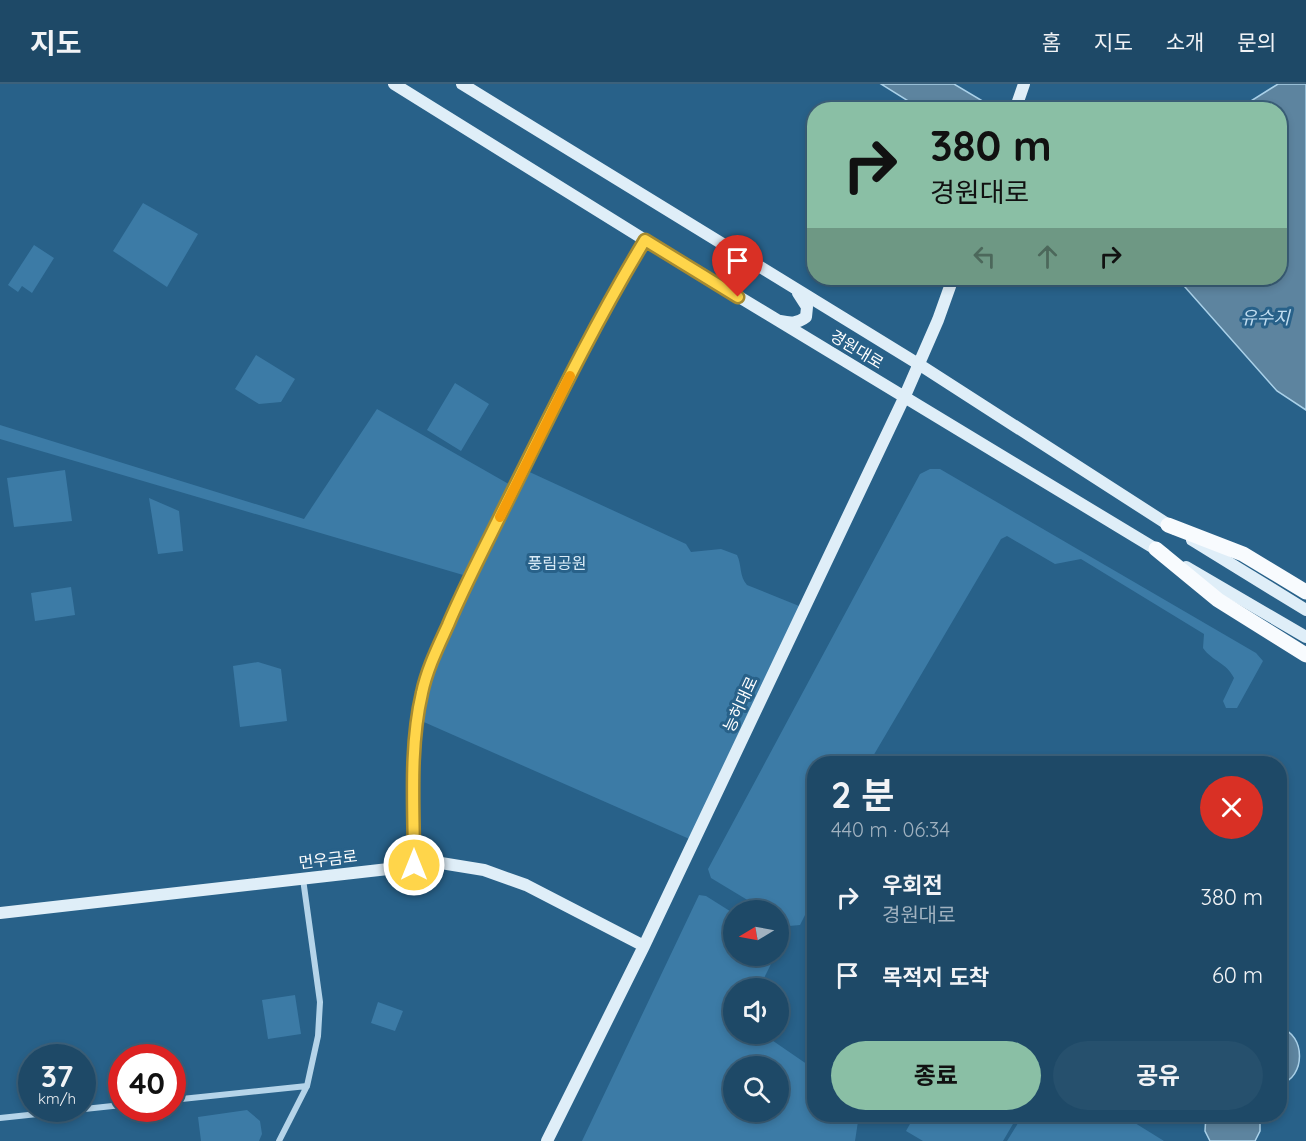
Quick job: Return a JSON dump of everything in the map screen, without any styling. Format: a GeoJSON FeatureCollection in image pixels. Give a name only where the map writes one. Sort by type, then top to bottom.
{"type":"FeatureCollection","features":[{"type":"Feature","properties":{"kind":"main road","name":"경원대로"},"geometry":{"type":"LineString","coordinates":[[394,84],[904,398],[1306,637]]}},
{"type":"Feature","properties":{"kind":"main road","name":"경원대로"},"geometry":{"type":"LineString","coordinates":[[462,84],[920,365],[1168,525],[1306,610]]}},
{"type":"Feature","properties":{"kind":"main road"},"geometry":{"type":"LineString","coordinates":[[1018,102],[1024,84]]}},
{"type":"Feature","properties":{"kind":"main road","name":"능허대로"},"geometry":{"type":"LineString","coordinates":[[547,1141],[644,946],[920,365],[949,285]]}},
{"type":"Feature","properties":{"kind":"main road"},"geometry":{"type":"LineString","coordinates":[[776,320],[792,323],[806,317],[807,307],[794,288]]}},
{"type":"Feature","properties":{"kind":"main road"},"geometry":{"type":"LineString","coordinates":[[1168,525],[1243,554],[1306,592]]}},
{"type":"Feature","properties":{"kind":"main road"},"geometry":{"type":"LineString","coordinates":[[1156,549],[1218,600],[1306,655]]}},
{"type":"Feature","properties":{"kind":"main road","name":"먼우금로"},"geometry":{"type":"LineString","coordinates":[[0,913],[441,863],[484,870],[526,885],[644,946]]}},
{"type":"Feature","properties":{"kind":"street"},"geometry":{"type":"LineString","coordinates":[[414,865],[414,757],[417,719],[422,691],[436,650],[554,406],[623,276],[645,240]]}},
{"type":"Feature","properties":{"kind":"street"},"geometry":{"type":"LineString","coordinates":[[279,1141],[307,1086],[318,1036],[320,1002],[303,879]]}},
{"type":"Feature","properties":{"kind":"street"},"geometry":{"type":"LineString","coordinates":[[186,1099],[307,1086]]}},
{"type":"Feature","properties":{"kind":"street"},"geometry":{"type":"LineString","coordinates":[[0,1118],[108,1106]]}},
{"type":"Feature","properties":{"kind":"green space"},"geometry":{"type":"Polygon","coordinates":[[[143,203],[198,234],[167,287],[113,251],[143,203]]]}},
{"type":"Feature","properties":{"kind":"green space"},"geometry":{"type":"Polygon","coordinates":[[[34,245],[54,258],[32,293],[22,286],[18,292],[8,285],[34,245]]]}},
{"type":"Feature","properties":{"kind":"green space"},"geometry":{"type":"Polygon","coordinates":[[[256,355],[295,379],[281,402],[259,404],[235,389],[256,355]]]}},
{"type":"Feature","properties":{"kind":"green space"},"geometry":{"type":"Polygon","coordinates":[[[455,383],[489,404],[461,451],[427,430],[455,383]]]}},
{"type":"Feature","properties":{"kind":"green space","name":"풍림공원"},"geometry":{"type":"Polygon","coordinates":[[[377,409],[514,487],[523,469],[686,544],[691,552],[721,549],[737,555],[747,585],[804,608],[694,841],[417,719],[422,691],[470,577],[0,439],[0,425],[304,519],[377,409]]]}},
{"type":"Feature","properties":{"kind":"green space"},"geometry":{"type":"Polygon","coordinates":[[[930,469],[940,469],[1256,653],[1263,661],[1237,708],[1226,708],[1223,701],[1234,678],[1203,648],[1204,634],[1081,559],[1055,564],[1007,536],[1001,539],[873,756],[807,756],[807,911],[800,925],[789,926],[789,900],[747,900],[711,878],[708,869],[920,474],[930,469]]]}},
{"type":"Feature","properties":{"kind":"green space"},"geometry":{"type":"Polygon","coordinates":[[[65,470],[72,521],[14,527],[7,478],[65,470]]]}},
{"type":"Feature","properties":{"kind":"green space"},"geometry":{"type":"Polygon","coordinates":[[[149,498],[179,511],[183,551],[158,554],[149,498]]]}},
{"type":"Feature","properties":{"kind":"green space"},"geometry":{"type":"Polygon","coordinates":[[[71,587],[75,615],[35,621],[31,593],[71,587]]]}},
{"type":"Feature","properties":{"kind":"green space"},"geometry":{"type":"Polygon","coordinates":[[[258,662],[281,669],[287,721],[240,727],[233,666],[258,662]]]}},
{"type":"Feature","properties":{"kind":"green space"},"geometry":{"type":"Polygon","coordinates":[[[699,895],[706,896],[723,907],[723,966],[770,966],[764,978],[723,978],[723,1044],[778,1044],[807,1064],[807,1122],[858,1122],[855,1141],[582,1141],[699,895]]]}},
{"type":"Feature","properties":{"kind":"green space"},"geometry":{"type":"Polygon","coordinates":[[[295,995],[301,1034],[268,1039],[262,1000],[295,995]]]}},
{"type":"Feature","properties":{"kind":"green space"},"geometry":{"type":"Polygon","coordinates":[[[378,1002],[403,1011],[395,1031],[371,1023],[378,1002]]]}},
{"type":"Feature","properties":{"kind":"green space"},"geometry":{"type":"Polygon","coordinates":[[[247,1110],[260,1121],[262,1134],[259,1141],[201,1141],[198,1117],[247,1110]]]}},
{"type":"Feature","properties":{"kind":"green space"},"geometry":{"type":"Polygon","coordinates":[[[911,1122],[1014,1122],[1003,1141],[923,1141],[906,1131],[911,1122]]]}},
{"type":"Feature","properties":{"kind":"green space"},"geometry":{"type":"Polygon","coordinates":[[[1019,1122],[1133,1122],[1164,1141],[1007,1141],[1019,1122]]]}},
{"type":"Feature","properties":{"kind":"water"},"geometry":{"type":"Polygon","coordinates":[[[881,84],[954,84],[984,102],[910,102],[881,84]]]}},
{"type":"Feature","properties":{"kind":"water","name":"유수지"},"geometry":{"type":"Polygon","coordinates":[[[1278,84],[1306,84],[1306,410],[1277,391],[1183,285],[1287,285],[1287,102],[1249,102],[1278,84]]]}},
{"type":"Feature","properties":{"kind":"water"},"geometry":{"type":"Polygon","coordinates":[[[1287,1031],[1295,1038],[1300,1056],[1295,1074],[1287,1081],[1287,1031]]]}},
{"type":"Feature","properties":{"kind":"water"},"geometry":{"type":"Polygon","coordinates":[[[1206,1122],[1260,1122],[1260,1131],[1255,1141],[1210,1141],[1205,1131],[1206,1122]]]}},
{"type":"Feature","properties":{"kind":"slow traffic"},"geometry":{"type":"LineString","coordinates":[[500,517],[570,376]]}},
{"type":"Feature","properties":{"kind":"route"},"geometry":{"type":"LineString","coordinates":[[414,865],[414,757],[417,719],[422,691],[436,650],[554,406],[623,276],[645,240],[738,297]]}}]}
